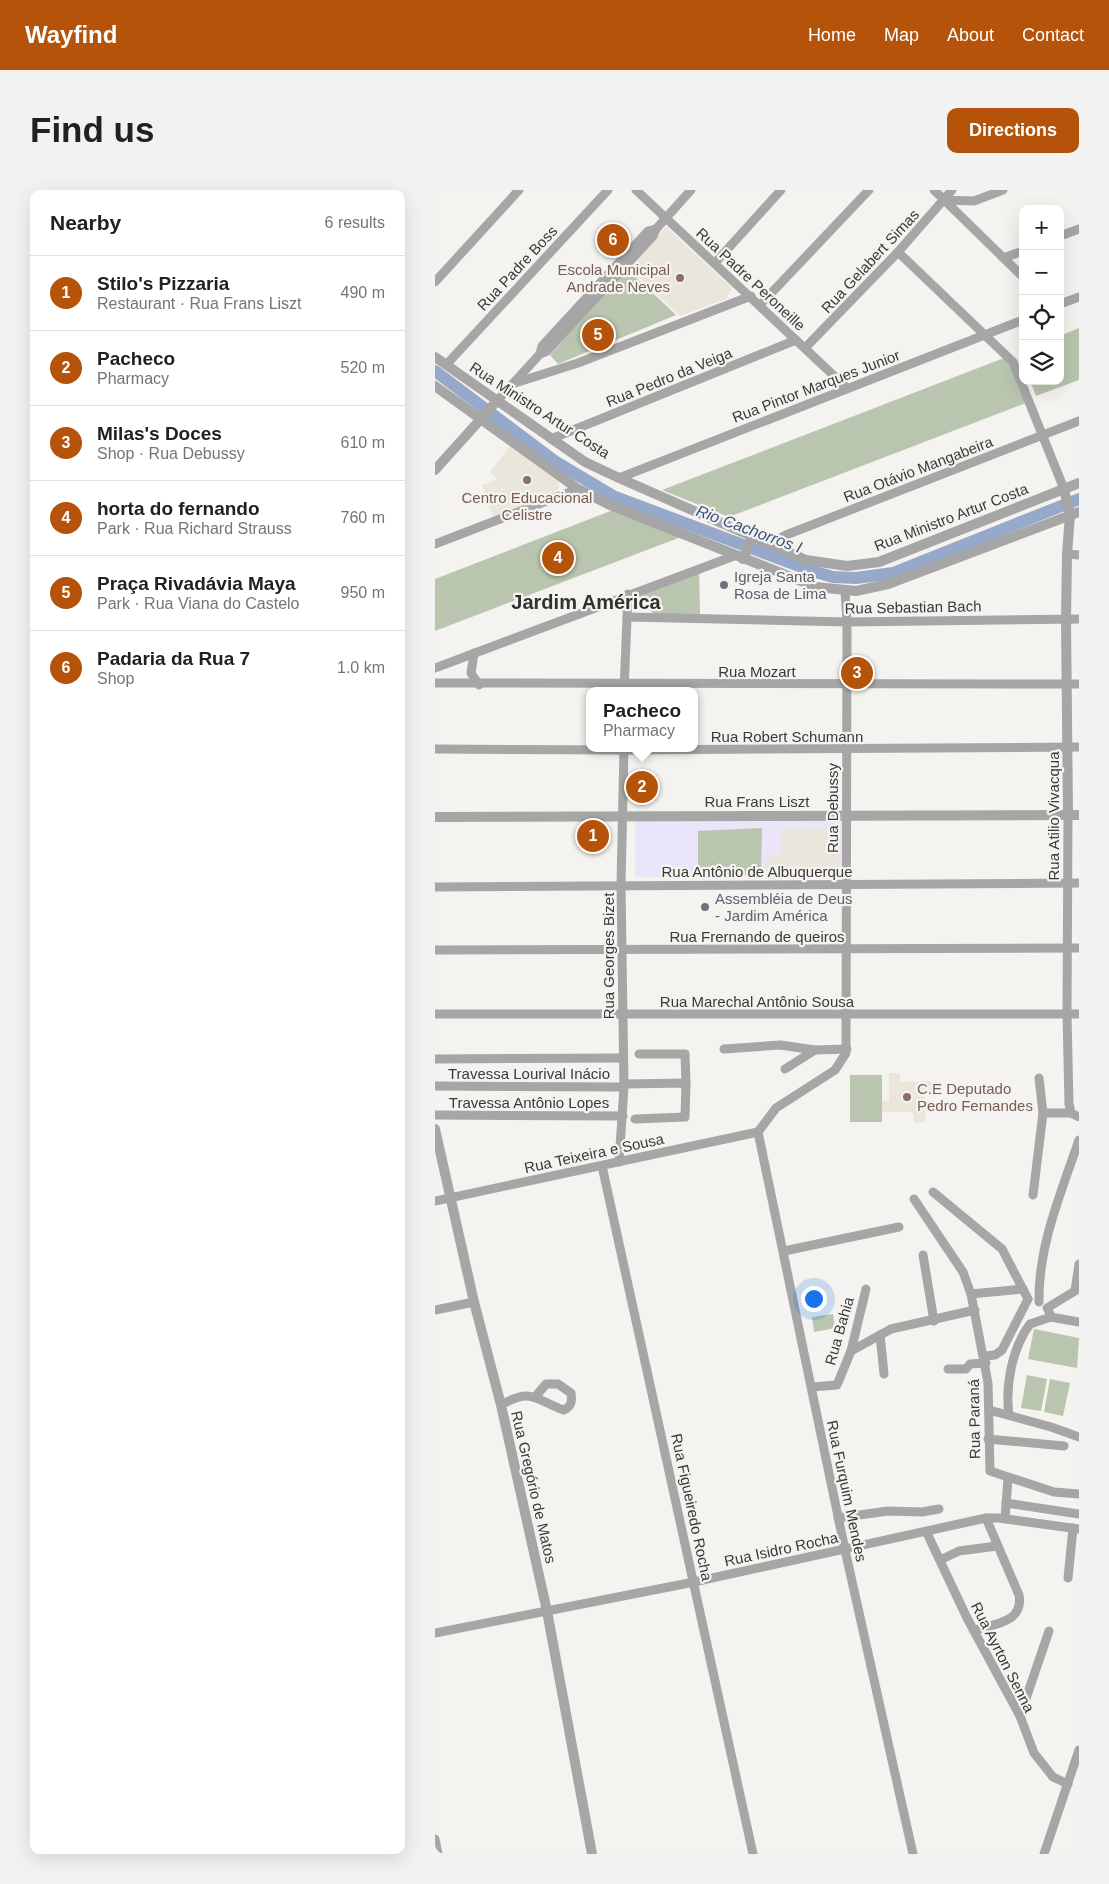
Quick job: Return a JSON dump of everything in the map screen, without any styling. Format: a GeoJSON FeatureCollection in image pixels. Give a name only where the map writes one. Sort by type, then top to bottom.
{"type":"FeatureCollection","features":[{"type":"Feature","properties":{"kind":"street"},"geometry":{"type":"LineString","coordinates":[[435,282],[519,190]]}},
{"type":"Feature","properties":{"kind":"street","name":"Rua Padre Boss"},"geometry":{"type":"LineString","coordinates":[[446,365],[608,190]]}},
{"type":"Feature","properties":{"kind":"street","name":"Rua Padre Peroneille"},"geometry":{"type":"LineString","coordinates":[[636,190],[847,388]]}},
{"type":"Feature","properties":{"kind":"street"},"geometry":{"type":"LineString","coordinates":[[435,470],[540,354],[547,350],[653,236],[655,229],[691,190]]}},
{"type":"Feature","properties":{"kind":"street"},"geometry":{"type":"LineString","coordinates":[[715,263],[781,190]]}},
{"type":"Feature","properties":{"kind":"street"},"geometry":{"type":"LineString","coordinates":[[760,305],[869,190]]}},
{"type":"Feature","properties":{"kind":"street"},"geometry":{"type":"LineString","coordinates":[[934,190],[1019,273]]}},
{"type":"Feature","properties":{"kind":"street","name":"Rua Gelabert Simas"},"geometry":{"type":"LineString","coordinates":[[805,348],[897,252],[953,190]]}},
{"type":"Feature","properties":{"kind":"street"},"geometry":{"type":"LineString","coordinates":[[944,200],[975,201],[1003,190]]}},
{"type":"Feature","properties":{"kind":"street"},"geometry":{"type":"LineString","coordinates":[[1064,235],[1079,229]]}},
{"type":"Feature","properties":{"kind":"street"},"geometry":{"type":"LineString","coordinates":[[897,252],[1013,362],[1065,492]]}},
{"type":"Feature","properties":{"kind":"street"},"geometry":{"type":"LineString","coordinates":[[1003,258],[1019,252]]}},
{"type":"Feature","properties":{"kind":"street"},"geometry":{"type":"LineString","coordinates":[[513,383],[578,363],[751,296]]}},
{"type":"Feature","properties":{"kind":"street"},"geometry":{"type":"LineString","coordinates":[[1064,303],[1079,297]]}},
{"type":"Feature","properties":{"kind":"street","name":"Rua Pintor Marques Junior"},"geometry":{"type":"LineString","coordinates":[[619,478],[1019,322]]}},
{"type":"Feature","properties":{"kind":"street","name":"Rua Pedro da Veiga"},"geometry":{"type":"LineString","coordinates":[[551,439],[797,340]]}},
{"type":"Feature","properties":{"kind":"street","name":"Rua Ministro Artur Costa"},"geometry":{"type":"LineString","coordinates":[[435,357],[494,404],[585,462],[751,540],[768,544],[822,564],[847,566],[868,564],[891,558],[1065,492],[1079,483]]}},
{"type":"Feature","properties":{"kind":"street"},"geometry":{"type":"LineString","coordinates":[[435,386],[483,417],[578,489],[636,516],[816,587],[845,591],[888,584],[1073,512]]}},
{"type":"Feature","properties":{"kind":"street","name":"Rua Otávio Mangabeira"},"geometry":{"type":"LineString","coordinates":[[768,544],[785,535],[1079,420]]}},
{"type":"Feature","properties":{"kind":"street"},"geometry":{"type":"LineString","coordinates":[[558,497],[562,488],[561,477]]}},
{"type":"Feature","properties":{"kind":"street"},"geometry":{"type":"LineString","coordinates":[[435,544],[578,489]]}},
{"type":"Feature","properties":{"kind":"street","name":"Rua Atilio Vivacqua"},"geometry":{"type":"LineString","coordinates":[[1065,492],[1073,512],[1067,554],[1066,619],[1067,684],[1074,748],[1074,816],[1068,884],[1067,1014],[1075,1115]]}},
{"type":"Feature","properties":{"kind":"street"},"geometry":{"type":"LineString","coordinates":[[435,668],[628,594],[741,557],[751,540]]}},
{"type":"Feature","properties":{"kind":"street"},"geometry":{"type":"LineString","coordinates":[[1067,554],[1079,554]]}},
{"type":"Feature","properties":{"kind":"street","name":"Rua Debussy"},"geometry":{"type":"LineString","coordinates":[[758,1132],[776,1108],[835,1070],[847,1049],[847,622],[845,591]]}},
{"type":"Feature","properties":{"kind":"street"},"geometry":{"type":"LineString","coordinates":[[624,687],[628,594]]}},
{"type":"Feature","properties":{"kind":"street","name":"Rua Sebastian Bach"},"geometry":{"type":"LineString","coordinates":[[627,617],[847,622],[1079,619]]}},
{"type":"Feature","properties":{"kind":"street"},"geometry":{"type":"LineString","coordinates":[[475,653],[471,673],[479,685]]}},
{"type":"Feature","properties":{"kind":"street","name":"Rua Mozart"},"geometry":{"type":"LineString","coordinates":[[435,683],[586,687]]}},
{"type":"Feature","properties":{"kind":"street","name":"Rua Mozart"},"geometry":{"type":"LineString","coordinates":[[698,687],[1079,684]]}},
{"type":"Feature","properties":{"kind":"street","name":"Rua Robert Schumann"},"geometry":{"type":"LineString","coordinates":[[698,749],[1074,748]]}},
{"type":"Feature","properties":{"kind":"street","name":"Rua Robert Schumann"},"geometry":{"type":"LineString","coordinates":[[435,749],[586,749]]}},
{"type":"Feature","properties":{"kind":"street","name":"Rua Georges Bizet"},"geometry":{"type":"LineString","coordinates":[[619,1162],[624,1085],[621,885],[624,752]]}},
{"type":"Feature","properties":{"kind":"street","name":"Rua Frans Liszt"},"geometry":{"type":"LineString","coordinates":[[435,817],[1074,816]]}},
{"type":"Feature","properties":{"kind":"street","name":"Rua Antônio de Albuquerque"},"geometry":{"type":"LineString","coordinates":[[435,887],[1079,883]]}},
{"type":"Feature","properties":{"kind":"street","name":"Rua Frernando de queiros"},"geometry":{"type":"LineString","coordinates":[[435,950],[1079,948]]}},
{"type":"Feature","properties":{"kind":"street","name":"Rua Marechal Antônio Sousa"},"geometry":{"type":"LineString","coordinates":[[435,1014],[1079,1014]]}},
{"type":"Feature","properties":{"kind":"street"},"geometry":{"type":"LineString","coordinates":[[724,1049],[780,1045],[815,1050],[847,1049]]}},
{"type":"Feature","properties":{"kind":"street"},"geometry":{"type":"LineString","coordinates":[[785,1069],[815,1050]]}},
{"type":"Feature","properties":{"kind":"street"},"geometry":{"type":"LineString","coordinates":[[635,1119],[685,1118],[687,1083],[685,1054],[639,1054]]}},
{"type":"Feature","properties":{"kind":"street"},"geometry":{"type":"LineString","coordinates":[[435,1059],[623,1058]]}},
{"type":"Feature","properties":{"kind":"street"},"geometry":{"type":"LineString","coordinates":[[1033,1195],[1043,1113],[1039,1078]]}},
{"type":"Feature","properties":{"kind":"street","name":"Travessa Lourival Inácio"},"geometry":{"type":"LineString","coordinates":[[435,1086],[687,1083]]}},
{"type":"Feature","properties":{"kind":"street"},"geometry":{"type":"LineString","coordinates":[[1043,1113],[1075,1115]]}},
{"type":"Feature","properties":{"kind":"street","name":"Travessa Antônio Lopes"},"geometry":{"type":"LineString","coordinates":[[435,1115],[623,1116]]}},
{"type":"Feature","properties":{"kind":"street","name":"Rua Gregório de Matos"},"geometry":{"type":"LineString","coordinates":[[435,1129],[474,1302],[501,1405],[547,1611],[592,1854]]}},
{"type":"Feature","properties":{"kind":"street","name":"Rua Teixeira e Sousa"},"geometry":{"type":"LineString","coordinates":[[435,1201],[758,1132]]}},
{"type":"Feature","properties":{"kind":"street","name":"Rua Furquim Mendes"},"geometry":{"type":"LineString","coordinates":[[758,1132],[838,1518],[913,1854]]}},
{"type":"Feature","properties":{"kind":"street"},"geometry":{"type":"LineString","coordinates":[[1039,1302],[1038,1276],[1043,1249],[1075,1166],[1079,1140]]}},
{"type":"Feature","properties":{"kind":"street","name":"Rua Figueiredo Rocha"},"geometry":{"type":"LineString","coordinates":[[603,1166],[753,1854]]}},
{"type":"Feature","properties":{"kind":"street"},"geometry":{"type":"LineString","coordinates":[[933,1192],[1002,1249],[1028,1299],[1039,1302],[1047,1308],[1051,1317]]}},
{"type":"Feature","properties":{"kind":"street","name":"Rua Paraná"},"geometry":{"type":"LineString","coordinates":[[914,1198],[963,1272],[971,1294],[985,1360],[989,1410],[989,1468],[991,1472],[1004,1477]]}},
{"type":"Feature","properties":{"kind":"street"},"geometry":{"type":"LineString","coordinates":[[784,1252],[899,1228]]}},
{"type":"Feature","properties":{"kind":"street"},"geometry":{"type":"LineString","coordinates":[[923,1255],[934,1321]]}},
{"type":"Feature","properties":{"kind":"street"},"geometry":{"type":"LineString","coordinates":[[1047,1308],[1075,1291],[1079,1264]]}},
{"type":"Feature","properties":{"kind":"street","name":"Rua Bahia"},"geometry":{"type":"LineString","coordinates":[[812,1387],[837,1385],[851,1351],[866,1289]]}},
{"type":"Feature","properties":{"kind":"street"},"geometry":{"type":"LineString","coordinates":[[971,1294],[1023,1289]]}},
{"type":"Feature","properties":{"kind":"street"},"geometry":{"type":"LineString","coordinates":[[999,1354],[1028,1299]]}},
{"type":"Feature","properties":{"kind":"street"},"geometry":{"type":"LineString","coordinates":[[435,1310],[474,1302]]}},
{"type":"Feature","properties":{"kind":"street"},"geometry":{"type":"LineString","coordinates":[[851,1351],[891,1330],[975,1310]]}},
{"type":"Feature","properties":{"kind":"street"},"geometry":{"type":"LineString","coordinates":[[1009,1415],[1008,1396],[1014,1357],[1030,1324],[1051,1317],[1079,1322]]}},
{"type":"Feature","properties":{"kind":"street"},"geometry":{"type":"LineString","coordinates":[[880,1335],[884,1374]]}},
{"type":"Feature","properties":{"kind":"street"},"geometry":{"type":"LineString","coordinates":[[948,1369],[967,1369],[970,1364],[999,1354],[1014,1357]]}},
{"type":"Feature","properties":{"kind":"street"},"geometry":{"type":"LineString","coordinates":[[501,1405],[513,1398],[536,1396]]}},
{"type":"Feature","properties":{"kind":"street"},"geometry":{"type":"LineString","coordinates":[[989,1410],[1068,1432],[1079,1437]]}},
{"type":"Feature","properties":{"kind":"street"},"geometry":{"type":"LineString","coordinates":[[988,1439],[1064,1446]]}},
{"type":"Feature","properties":{"kind":"street"},"geometry":{"type":"LineString","coordinates":[[1005,1519],[1004,1477],[1054,1492],[1079,1494]]}},
{"type":"Feature","properties":{"kind":"street"},"geometry":{"type":"LineString","coordinates":[[1006,1503],[1079,1514]]}},
{"type":"Feature","properties":{"kind":"street"},"geometry":{"type":"LineString","coordinates":[[838,1518],[888,1510],[922,1512],[939,1509]]}},
{"type":"Feature","properties":{"kind":"street"},"geometry":{"type":"LineString","coordinates":[[975,1630],[1007,1620],[1016,1614],[1021,1605],[1019,1595],[986,1518]]}},
{"type":"Feature","properties":{"kind":"street","name":"Rua Isidro Rocha"},"geometry":{"type":"LineString","coordinates":[[435,1633],[694,1582],[986,1518],[1076,1529]]}},
{"type":"Feature","properties":{"kind":"street"},"geometry":{"type":"LineString","coordinates":[[1068,1578],[1076,1529]]}},
{"type":"Feature","properties":{"kind":"street","name":"Rua Ayrton Senna"},"geometry":{"type":"LineString","coordinates":[[926,1531],[1020,1716],[1040,1762],[1053,1777],[1068,1784]]}},
{"type":"Feature","properties":{"kind":"street"},"geometry":{"type":"LineString","coordinates":[[940,1560],[959,1551],[997,1546]]}},
{"type":"Feature","properties":{"kind":"street"},"geometry":{"type":"LineString","coordinates":[[1020,1716],[1049,1631]]}},
{"type":"Feature","properties":{"kind":"street"},"geometry":{"type":"LineString","coordinates":[[1044,1854],[1079,1750]]}},
{"type":"Feature","properties":{"kind":"street"},"geometry":{"type":"LineString","coordinates":[[435,1839],[438,1854]]}},
{"type":"Feature","properties":{"kind":"shaded area","name":"Escola Municipal Andrade Neves"},"geometry":{"type":"Polygon","coordinates":[[[666,227],[732,288],[726,299],[680,316],[629,268],[666,227]]]}},
{"type":"Feature","properties":{"kind":"shaded area","name":"Centro Educacional Celistre"},"geometry":{"type":"Polygon","coordinates":[[[512,443],[559,481],[559,488],[556,494],[494,518],[482,485],[498,479],[490,472],[512,443]]]}},
{"type":"Feature","properties":{"kind":"shaded area"},"geometry":{"type":"Polygon","coordinates":[[[843,818],[844,875],[635,877],[635,820],[843,818]]]}},
{"type":"Feature","properties":{"kind":"shaded area"},"geometry":{"type":"Polygon","coordinates":[[[781,827],[826,827],[826,833],[840,833],[840,879],[765,879],[765,856],[781,856],[781,827]]]}},
{"type":"Feature","properties":{"kind":"shaded area","name":"C.E Deputado Pedro Fernandes"},"geometry":{"type":"Polygon","coordinates":[[[889,1073],[900,1073],[900,1082],[931,1081],[931,1093],[925,1093],[925,1122],[914,1123],[913,1112],[882,1112],[882,1101],[889,1101],[889,1073]]]}},
{"type":"Feature","properties":{"kind":"green space"},"geometry":{"type":"Polygon","coordinates":[[[627,269],[676,315],[558,364],[550,355],[627,269]]]}},
{"type":"Feature","properties":{"kind":"green space"},"geometry":{"type":"Polygon","coordinates":[[[1079,328],[1079,380],[1036,396],[1032,385],[1064,385],[1064,334],[1079,328]]]}},
{"type":"Feature","properties":{"kind":"green space"},"geometry":{"type":"Polygon","coordinates":[[[1004,358],[1013,370],[1026,403],[734,515],[736,520],[662,490],[1004,358]]]}},
{"type":"Feature","properties":{"kind":"green space"},"geometry":{"type":"Polygon","coordinates":[[[613,510],[681,537],[435,631],[435,579],[613,510]]]}},
{"type":"Feature","properties":{"kind":"green space"},"geometry":{"type":"Polygon","coordinates":[[[699,569],[700,615],[655,616],[637,594],[699,569]]]}},
{"type":"Feature","properties":{"kind":"green space"},"geometry":{"type":"Polygon","coordinates":[[[762,828],[761,875],[698,876],[698,831],[762,828]]]}},
{"type":"Feature","properties":{"kind":"green space"},"geometry":{"type":"Polygon","coordinates":[[[850,1075],[882,1075],[882,1122],[850,1122],[850,1075]]]}},
{"type":"Feature","properties":{"kind":"green space"},"geometry":{"type":"Polygon","coordinates":[[[833,1314],[835,1328],[814,1332],[812,1317],[833,1314]]]}},
{"type":"Feature","properties":{"kind":"green space"},"geometry":{"type":"Polygon","coordinates":[[[1034,1329],[1079,1338],[1077,1368],[1028,1359],[1034,1329]]]}},
{"type":"Feature","properties":{"kind":"green space"},"geometry":{"type":"Polygon","coordinates":[[[1027,1375],[1047,1379],[1041,1411],[1021,1408],[1027,1375]]]}},
{"type":"Feature","properties":{"kind":"green space"},"geometry":{"type":"Polygon","coordinates":[[[1050,1379],[1070,1383],[1063,1416],[1044,1412],[1050,1379]]]}},
{"type":"Feature","properties":{"kind":"waterway","name":"Rio Cachorros I"},"geometry":{"type":"LineString","coordinates":[[435,371],[556,462],[613,496],[812,571],[833,577],[856,578],[893,573],[1079,499]]}},
{"type":"Feature","properties":{"kind":"place","name":"Padaria da Rua 7"},"geometry":{"type":"Point","coordinates":[613,240]}},
{"type":"Feature","properties":{"kind":"place","name":"Escola Municipal Andrade Neves"},"geometry":{"type":"Point","coordinates":[680,278]}},
{"type":"Feature","properties":{"kind":"place","name":"Praça Rivadávia Maya"},"geometry":{"type":"Point","coordinates":[598,335]}},
{"type":"Feature","properties":{"kind":"place","name":"Centro Educacional Celistre"},"geometry":{"type":"Point","coordinates":[527,480]}},
{"type":"Feature","properties":{"kind":"place","name":"horta do fernando"},"geometry":{"type":"Point","coordinates":[558,558]}},
{"type":"Feature","properties":{"kind":"place","name":"Igreja Santa Rosa de Lima"},"geometry":{"type":"Point","coordinates":[724,585]}},
{"type":"Feature","properties":{"kind":"place","name":"Milas's Doces"},"geometry":{"type":"Point","coordinates":[857,673]}},
{"type":"Feature","properties":{"kind":"place","name":"Pacheco"},"geometry":{"type":"Point","coordinates":[642,787]}},
{"type":"Feature","properties":{"kind":"place","name":"Stilo's Pizzaria"},"geometry":{"type":"Point","coordinates":[593,836]}},
{"type":"Feature","properties":{"kind":"place","name":"Assembléia de Deus - Jardim América"},"geometry":{"type":"Point","coordinates":[705,907]}},
{"type":"Feature","properties":{"kind":"place","name":"C.E Deputado Pedro Fernandes"},"geometry":{"type":"Point","coordinates":[907,1097]}},
{"type":"Feature","properties":{"kind":"district","name":"Jardim América"},"geometry":{"type":"Point","coordinates":[586,602]}}]}
